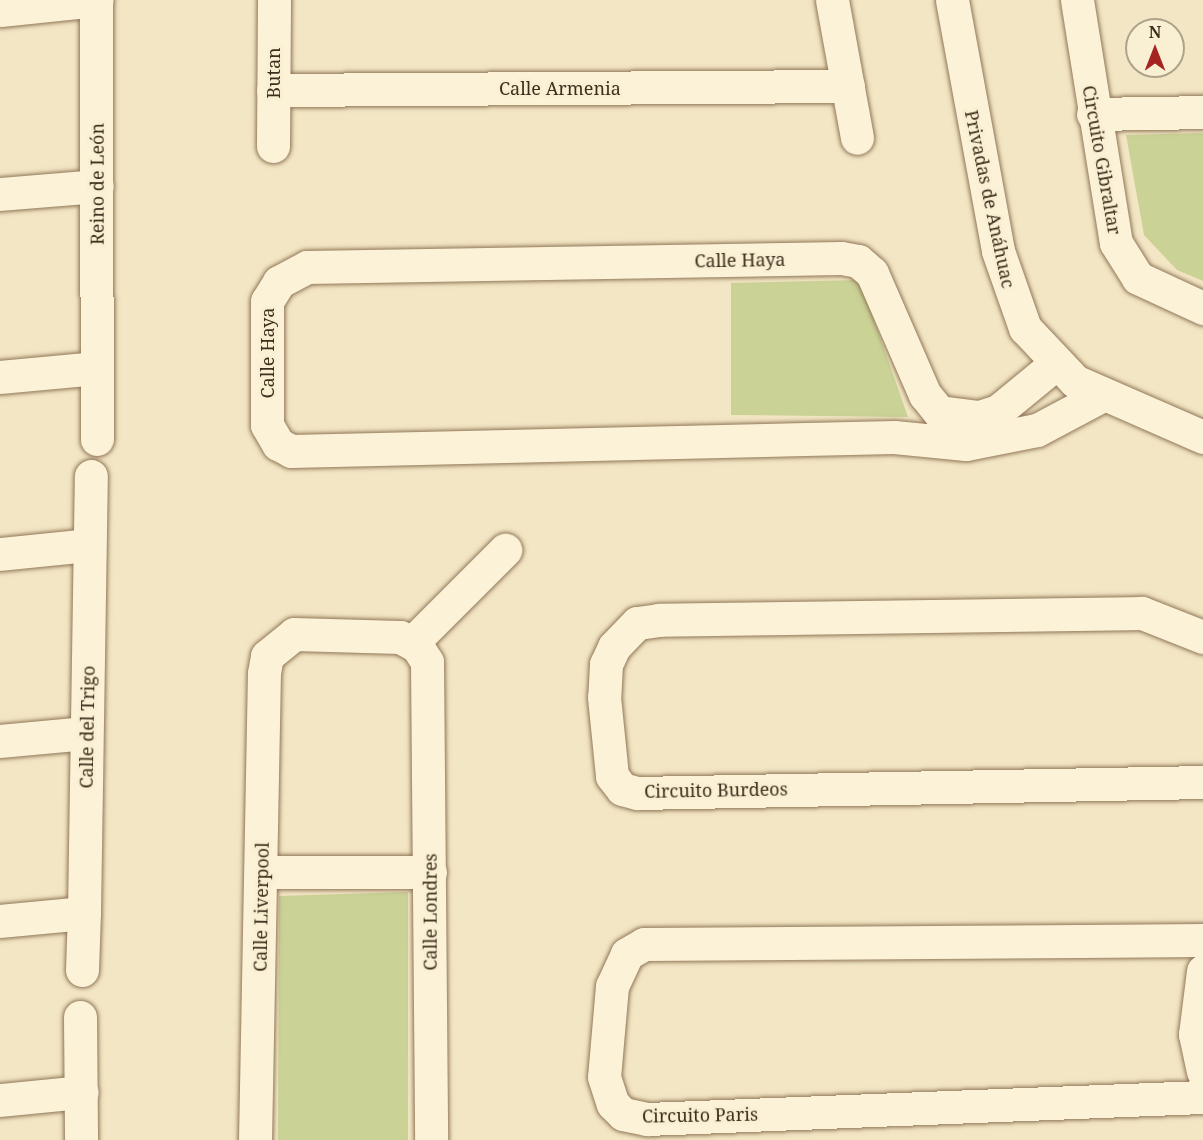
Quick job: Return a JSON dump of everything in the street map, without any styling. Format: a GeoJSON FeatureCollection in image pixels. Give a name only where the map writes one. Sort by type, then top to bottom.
{"type":"FeatureCollection","features":[{"type":"Feature","properties":{"kind":"street","name":"Reino de León"},"geometry":{"type":"LineString","coordinates":[[0,10],[96,0],[97,439]]}},
{"type":"Feature","properties":{"kind":"street","name":"Butan"},"geometry":{"type":"LineString","coordinates":[[273,146],[274,0]]}},
{"type":"Feature","properties":{"kind":"street"},"geometry":{"type":"LineString","coordinates":[[832,0],[857,138]]}},
{"type":"Feature","properties":{"kind":"street","name":"Privadas de Anáhuac"},"geometry":{"type":"LineString","coordinates":[[952,0],[1009,293],[1025,328],[1054,365],[1101,396],[1203,437]]}},
{"type":"Feature","properties":{"kind":"street","name":"Circuito Gibraltar"},"geometry":{"type":"LineString","coordinates":[[1077,0],[1093,114],[1122,259],[1138,278],[1203,308]]}},
{"type":"Feature","properties":{"kind":"street","name":"Calle Armenia"},"geometry":{"type":"LineString","coordinates":[[273,90],[848,86]]}},
{"type":"Feature","properties":{"kind":"street"},"geometry":{"type":"LineString","coordinates":[[1093,114],[1203,112]]}},
{"type":"Feature","properties":{"kind":"street"},"geometry":{"type":"LineString","coordinates":[[0,194],[97,186]]}},
{"type":"Feature","properties":{"kind":"street","name":"Calle Haya"},"geometry":{"type":"LineString","coordinates":[[1054,365],[998,411],[979,417],[939,412],[925,395],[872,273],[858,261],[841,258],[307,267],[279,282],[267,301],[267,425],[278,444],[291,451],[894,437],[966,444],[1037,430],[1101,396]]}},
{"type":"Feature","properties":{"kind":"street"},"geometry":{"type":"LineString","coordinates":[[0,377],[97,368]]}},
{"type":"Feature","properties":{"kind":"street","name":"Calle del Trigo"},"geometry":{"type":"LineString","coordinates":[[81,970],[84,913],[91,476]]}},
{"type":"Feature","properties":{"kind":"street"},"geometry":{"type":"LineString","coordinates":[[0,554],[89,545]]}},
{"type":"Feature","properties":{"kind":"street"},"geometry":{"type":"LineString","coordinates":[[412,643],[505,550]]}},
{"type":"Feature","properties":{"kind":"street","name":"Circuito Burdeos"},"geometry":{"type":"LineString","coordinates":[[1203,638],[1142,613],[659,620],[637,623],[614,647],[606,664],[604,697],[612,776],[622,789],[637,792],[1203,782]]}},
{"type":"Feature","properties":{"kind":"street","name":"Calle Liverpool"},"geometry":{"type":"LineString","coordinates":[[255,1140],[262,872],[264,673],[267,656],[294,634],[400,637],[412,643]]}},
{"type":"Feature","properties":{"kind":"street","name":"Calle Londres"},"geometry":{"type":"LineString","coordinates":[[412,643],[423,653],[430,684],[431,1140]]}},
{"type":"Feature","properties":{"kind":"street"},"geometry":{"type":"LineString","coordinates":[[0,741],[86,733]]}},
{"type":"Feature","properties":{"kind":"street"},"geometry":{"type":"LineString","coordinates":[[262,872],[430,872]]}},
{"type":"Feature","properties":{"kind":"street"},"geometry":{"type":"LineString","coordinates":[[0,921],[84,913]]}},
{"type":"Feature","properties":{"kind":"street","name":"Circuito Paris"},"geometry":{"type":"LineString","coordinates":[[1203,940],[644,944],[627,954],[612,986],[604,1077],[613,1104],[623,1114],[647,1119],[1203,1097]]}},
{"type":"Feature","properties":{"kind":"street"},"geometry":{"type":"LineString","coordinates":[[1203,971],[1195,1034],[1203,1071]]}},
{"type":"Feature","properties":{"kind":"street"},"geometry":{"type":"LineString","coordinates":[[80,1017],[81,1140]]}},
{"type":"Feature","properties":{"kind":"street"},"geometry":{"type":"LineString","coordinates":[[0,1100],[82,1092]]}},
{"type":"Feature","properties":{"kind":"green space"},"geometry":{"type":"Polygon","coordinates":[[[1203,133],[1203,281],[1177,270],[1144,235],[1126,135],[1203,133]]]}},
{"type":"Feature","properties":{"kind":"green space"},"geometry":{"type":"Polygon","coordinates":[[[860,280],[908,417],[731,415],[731,283],[860,280]]]}},
{"type":"Feature","properties":{"kind":"green space"},"geometry":{"type":"Polygon","coordinates":[[[408,892],[408,1140],[278,1140],[279,896],[408,892]]]}}]}
